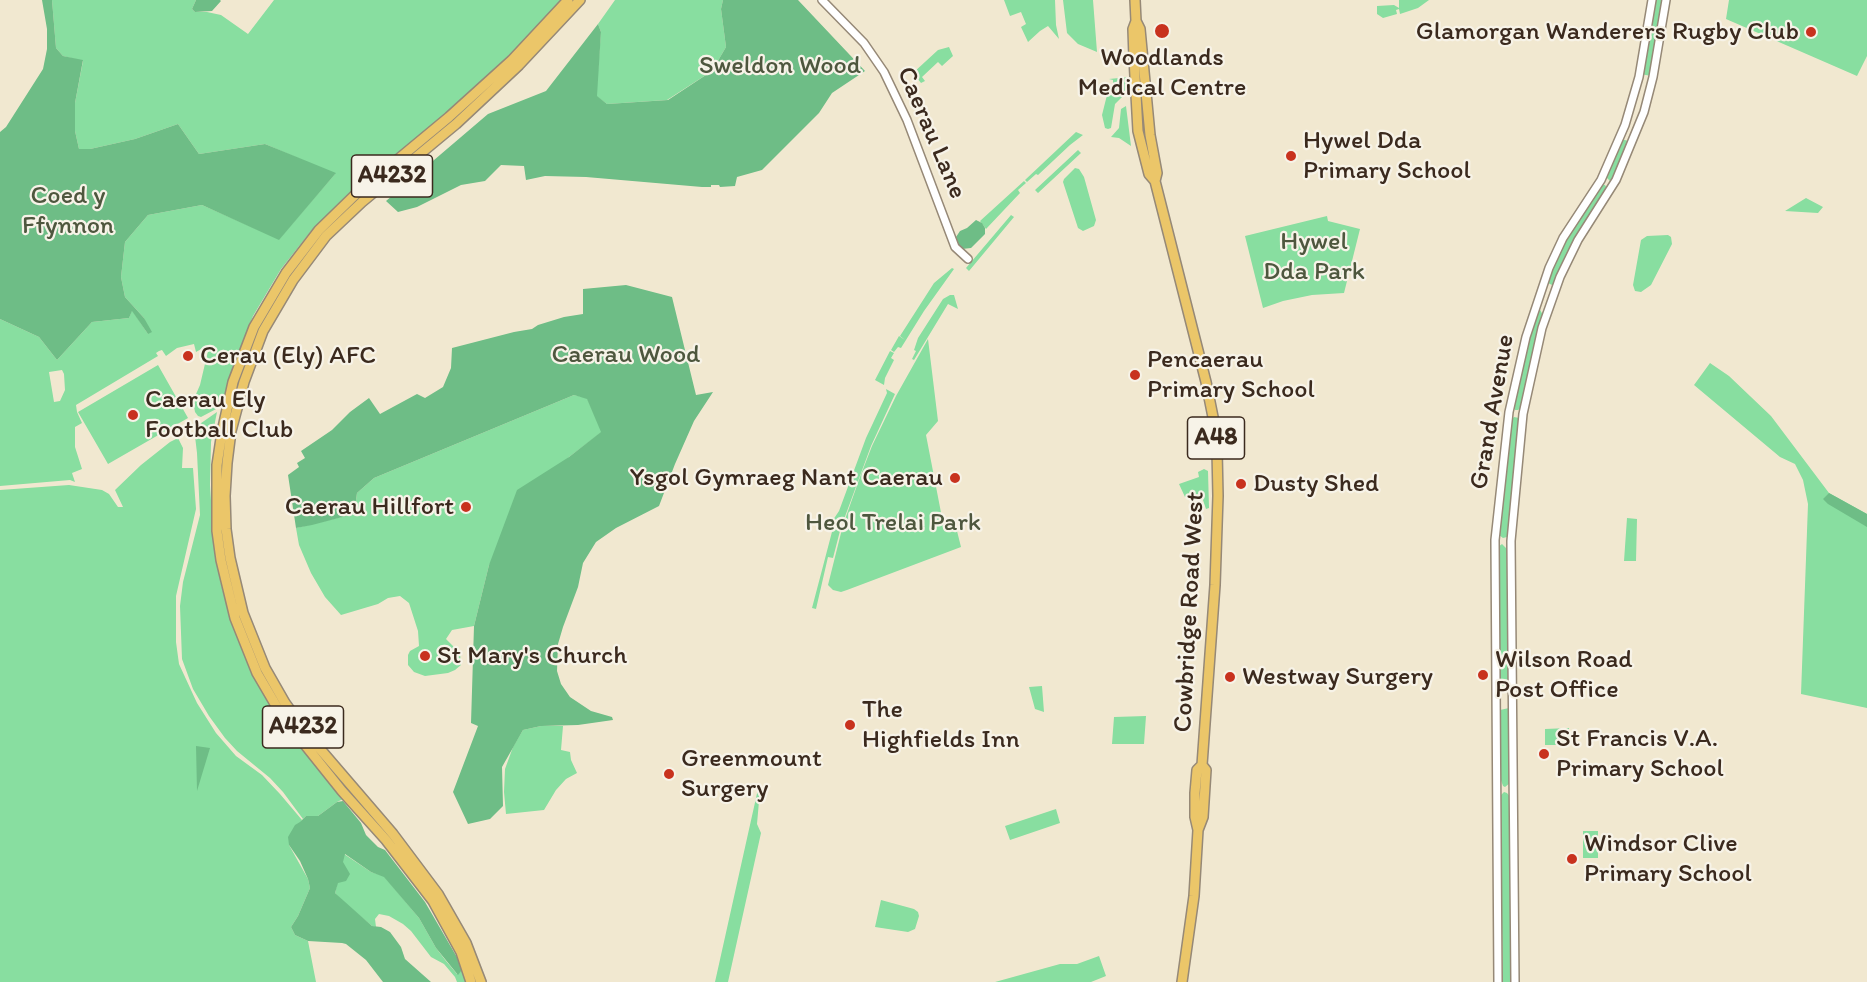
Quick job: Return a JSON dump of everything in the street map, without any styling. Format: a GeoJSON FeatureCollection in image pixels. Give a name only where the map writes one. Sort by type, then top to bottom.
{"type":"FeatureCollection","features":[{"type":"Feature","properties":{"kind":"main road","name":"A4232"},"geometry":{"type":"LineString","coordinates":[[471,982],[461,952],[433,901],[386,840],[342,791],[302,741],[278,709],[253,664],[235,618],[221,560],[217,531],[217,465],[254,327],[286,273],[319,230],[355,195],[497,74],[568,0]]}},
{"type":"Feature","properties":{"kind":"main road","name":"A4232"},"geometry":{"type":"LineString","coordinates":[[238,382],[263,331],[293,280],[326,236],[511,73],[580,0]]}},
{"type":"Feature","properties":{"kind":"main road","name":"Cowbridge Road West"},"geometry":{"type":"LineString","coordinates":[[1135,0],[1150,135],[1157,173],[1155,181],[1206,382],[1217,450],[1215,585],[1202,765],[1197,770],[1195,793],[1194,817],[1198,830],[1194,896],[1182,982]]}},
{"type":"Feature","properties":{"kind":"main road","name":"A4232"},"geometry":{"type":"LineString","coordinates":[[226,431],[226,529],[243,613],[265,668],[285,703],[309,735],[393,834],[438,894],[466,943],[481,982]]}},
{"type":"Feature","properties":{"kind":"street","name":"Caerau Lane"},"geometry":{"type":"LineString","coordinates":[[822,0],[864,43],[884,72],[907,120],[955,247],[968,259]]}},
{"type":"Feature","properties":{"kind":"street","name":"Grand Avenue"},"geometry":{"type":"LineString","coordinates":[[1498,982],[1495,540],[1509,412],[1526,337],[1540,292],[1558,247],[1601,180],[1629,114],[1639,77],[1652,0]]}},
{"type":"Feature","properties":{"kind":"street","name":"Grand Avenue"},"geometry":{"type":"LineString","coordinates":[[1515,982],[1511,541],[1523,414],[1550,304],[1571,251],[1612,186],[1642,118],[1649,94],[1666,0]]}},
{"type":"Feature","properties":{"kind":"street"},"geometry":{"type":"LineString","coordinates":[[1636,90],[1649,94]]}},
{"type":"Feature","properties":{"kind":"street"},"geometry":{"type":"LineString","coordinates":[[1629,114],[1642,118]]}},
{"type":"Feature","properties":{"kind":"street"},"geometry":{"type":"LineString","coordinates":[[1601,180],[1612,186]]}},
{"type":"Feature","properties":{"kind":"street"},"geometry":{"type":"LineString","coordinates":[[1540,292],[1550,304]]}},
{"type":"Feature","properties":{"kind":"street"},"geometry":{"type":"LineString","coordinates":[[1495,540],[1511,541]]}},
{"type":"Feature","properties":{"kind":"street"},"geometry":{"type":"LineString","coordinates":[[1496,791],[1512,789]]}},
{"type":"Feature","properties":{"kind":"green space","name":"Coed y Ffynnon"},"geometry":{"type":"Polygon","coordinates":[[[42,0],[52,0],[56,48],[63,56],[83,60],[75,103],[75,131],[79,149],[90,149],[135,139],[178,124],[199,154],[265,144],[336,173],[279,240],[202,205],[148,215],[125,242],[121,277],[125,297],[144,318],[152,332],[148,334],[132,311],[129,318],[92,322],[57,360],[39,337],[0,319],[0,132],[6,127],[43,69],[47,49],[47,29],[42,0]]]}},
{"type":"Feature","properties":{"kind":"green space"},"geometry":{"type":"Polygon","coordinates":[[[52,0],[196,0],[192,9],[195,12],[221,15],[248,34],[274,0],[563,0],[530,36],[467,96],[341,201],[311,231],[281,269],[253,316],[233,366],[223,403],[220,403],[218,408],[201,417],[195,412],[193,401],[200,385],[208,351],[203,348],[196,352],[194,344],[177,348],[166,356],[162,350],[159,351],[156,353],[158,356],[76,405],[82,423],[75,427],[75,447],[82,469],[72,473],[75,482],[70,480],[0,486],[0,319],[39,337],[57,360],[92,322],[129,318],[132,310],[148,334],[144,318],[125,297],[121,277],[125,242],[148,215],[202,205],[279,239],[335,174],[265,144],[199,154],[178,124],[135,139],[90,149],[79,149],[75,131],[75,103],[83,61],[63,56],[56,48],[52,0]],[[62,370],[49,372],[54,402],[60,401],[65,390],[62,370]]]}},
{"type":"Feature","properties":{"kind":"green space"},"geometry":{"type":"Polygon","coordinates":[[[196,0],[221,1],[212,11],[195,12],[192,9],[196,0]]]}},
{"type":"Feature","properties":{"kind":"green space"},"geometry":{"type":"Polygon","coordinates":[[[615,0],[723,0],[721,9],[726,47],[712,71],[667,100],[607,104],[596,96],[601,32],[598,24],[615,0]]]}},
{"type":"Feature","properties":{"kind":"green space","name":"Sweldon Wood"},"geometry":{"type":"Polygon","coordinates":[[[723,0],[798,0],[865,71],[832,93],[819,113],[762,170],[737,177],[735,186],[702,187],[586,177],[545,176],[526,180],[524,166],[501,165],[485,181],[461,185],[417,207],[398,212],[386,201],[488,114],[546,91],[598,24],[601,32],[597,96],[607,104],[668,100],[712,71],[726,47],[721,9],[723,0]]]}},
{"type":"Feature","properties":{"kind":"green space"},"geometry":{"type":"Polygon","coordinates":[[[1004,0],[1055,0],[1059,39],[1048,26],[1028,42],[1021,27],[1026,24],[1021,12],[1010,16],[1004,0]]]}},
{"type":"Feature","properties":{"kind":"green space"},"geometry":{"type":"Polygon","coordinates":[[[1063,0],[1093,0],[1097,52],[1078,44],[1067,33],[1063,0]]]}},
{"type":"Feature","properties":{"kind":"green space"},"geometry":{"type":"Polygon","coordinates":[[[1399,0],[1429,0],[1418,8],[1400,14],[1399,9],[1396,10],[1397,14],[1383,18],[1377,14],[1377,6],[1394,5],[1399,8],[1399,0]]]}},
{"type":"Feature","properties":{"kind":"green space"},"geometry":{"type":"Polygon","coordinates":[[[1653,0],[1664,0],[1651,76],[1641,74],[1653,0]]]}},
{"type":"Feature","properties":{"kind":"green space","name":"Glamorgan Wanderers Rugby Club"},"geometry":{"type":"Polygon","coordinates":[[[1729,0],[1867,0],[1867,56],[1857,76],[1726,19],[1729,0]]]}},
{"type":"Feature","properties":{"kind":"green space"},"geometry":{"type":"Polygon","coordinates":[[[949,47],[953,56],[942,66],[938,62],[922,77],[925,81],[921,83],[913,73],[938,50],[949,47]]]}},
{"type":"Feature","properties":{"kind":"green space"},"geometry":{"type":"Polygon","coordinates":[[[1129,77],[1128,91],[1115,104],[1111,128],[1105,128],[1102,115],[1109,87],[1113,86],[1113,80],[1109,79],[1129,77]]]}},
{"type":"Feature","properties":{"kind":"green space"},"geometry":{"type":"Polygon","coordinates":[[[1126,106],[1131,146],[1119,138],[1111,137],[1119,128],[1121,109],[1126,106]]]}},
{"type":"Feature","properties":{"kind":"green space"},"geometry":{"type":"Polygon","coordinates":[[[1076,132],[1083,135],[1038,175],[1036,174],[1027,182],[1025,180],[1076,132]]]}},
{"type":"Feature","properties":{"kind":"green space"},"geometry":{"type":"Polygon","coordinates":[[[1622,139],[1631,142],[1613,180],[1610,181],[1606,177],[1622,139]]]}},
{"type":"Feature","properties":{"kind":"green space"},"geometry":{"type":"Polygon","coordinates":[[[1078,150],[1081,153],[1038,193],[1035,190],[1078,150]]]}},
{"type":"Feature","properties":{"kind":"green space"},"geometry":{"type":"Polygon","coordinates":[[[1075,168],[1079,169],[1084,177],[1096,220],[1094,226],[1083,231],[1078,228],[1063,182],[1075,168]]]}},
{"type":"Feature","properties":{"kind":"green space"},"geometry":{"type":"Polygon","coordinates":[[[1024,181],[1026,183],[1018,190],[1020,193],[986,229],[980,221],[1024,181]]]}},
{"type":"Feature","properties":{"kind":"green space"},"geometry":{"type":"Polygon","coordinates":[[[1602,184],[1608,190],[1554,286],[1546,282],[1556,255],[1602,184]]]}},
{"type":"Feature","properties":{"kind":"green space"},"geometry":{"type":"Polygon","coordinates":[[[1806,198],[1823,207],[1818,213],[1785,211],[1806,198]]]}},
{"type":"Feature","properties":{"kind":"green space"},"geometry":{"type":"Polygon","coordinates":[[[1011,215],[1014,217],[969,271],[966,268],[1011,215]]]}},
{"type":"Feature","properties":{"kind":"green space","name":"Hywel Dda Park"},"geometry":{"type":"Polygon","coordinates":[[[1327,216],[1328,221],[1360,229],[1344,293],[1312,295],[1263,308],[1245,236],[1327,216]]]}},
{"type":"Feature","properties":{"kind":"green space"},"geometry":{"type":"Polygon","coordinates":[[[976,220],[982,223],[985,234],[971,248],[962,249],[956,237],[960,231],[976,220]]]}},
{"type":"Feature","properties":{"kind":"green space"},"geometry":{"type":"Polygon","coordinates":[[[1668,235],[1671,237],[1672,244],[1651,285],[1641,292],[1635,291],[1633,285],[1641,240],[1647,236],[1668,235]]]}},
{"type":"Feature","properties":{"kind":"green space"},"geometry":{"type":"Polygon","coordinates":[[[952,268],[954,269],[901,348],[898,347],[894,352],[891,350],[899,336],[905,340],[900,336],[934,283],[952,268]]]}},
{"type":"Feature","properties":{"kind":"green space","name":"Caerau Wood"},"geometry":{"type":"Polygon","coordinates":[[[626,285],[672,297],[696,395],[713,392],[694,421],[659,506],[616,528],[596,542],[583,563],[578,587],[563,627],[558,644],[557,671],[561,684],[570,697],[591,711],[612,717],[613,720],[578,725],[541,726],[523,730],[502,767],[503,806],[490,819],[468,824],[453,792],[478,726],[471,723],[474,626],[489,565],[517,490],[569,457],[601,432],[587,399],[574,395],[374,478],[357,493],[354,514],[312,525],[296,528],[288,475],[299,467],[297,463],[305,458],[301,451],[332,430],[350,412],[369,398],[380,414],[417,394],[425,398],[443,387],[451,368],[452,348],[532,329],[564,317],[583,314],[583,289],[626,285]]]}},
{"type":"Feature","properties":{"kind":"green space"},"geometry":{"type":"Polygon","coordinates":[[[954,295],[958,309],[948,304],[914,360],[912,359],[918,338],[943,299],[954,295]]]}},
{"type":"Feature","properties":{"kind":"green space"},"geometry":{"type":"Polygon","coordinates":[[[1538,306],[1544,317],[1522,407],[1515,410],[1513,406],[1523,358],[1538,306]]]}},
{"type":"Feature","properties":{"kind":"green space","name":"Heol Trelai Park"},"geometry":{"type":"Polygon","coordinates":[[[928,339],[938,421],[926,435],[944,528],[956,527],[961,547],[847,590],[841,592],[833,590],[828,585],[843,525],[860,477],[896,396],[928,339]]]}},
{"type":"Feature","properties":{"kind":"green space"},"geometry":{"type":"Polygon","coordinates":[[[890,351],[894,353],[891,358],[894,360],[884,385],[875,380],[890,351]]]}},
{"type":"Feature","properties":{"kind":"green space"},"geometry":{"type":"Polygon","coordinates":[[[1710,363],[1729,376],[1771,416],[1829,493],[1867,514],[1867,708],[1801,694],[1808,504],[1803,480],[1795,464],[1780,457],[1694,385],[1710,363]]]}},
{"type":"Feature","properties":{"kind":"green space","name":"Caerau Ely Football Club"},"geometry":{"type":"Polygon","coordinates":[[[158,365],[188,418],[108,464],[78,412],[158,365]]]}},
{"type":"Feature","properties":{"kind":"green space"},"geometry":{"type":"Polygon","coordinates":[[[886,389],[895,394],[871,446],[843,522],[833,520],[839,511],[866,438],[887,393],[886,389]]]}},
{"type":"Feature","properties":{"kind":"green space"},"geometry":{"type":"Polygon","coordinates":[[[574,395],[587,398],[602,432],[569,457],[489,565],[474,626],[452,630],[446,639],[460,653],[461,665],[455,670],[425,676],[414,672],[408,665],[410,651],[419,646],[418,631],[409,603],[400,596],[341,615],[325,597],[299,545],[296,528],[354,514],[357,493],[374,478],[574,395]]]}},
{"type":"Feature","properties":{"kind":"green space"},"geometry":{"type":"Polygon","coordinates":[[[217,412],[211,442],[210,485],[213,532],[221,584],[229,614],[247,660],[274,710],[302,749],[345,798],[318,816],[306,816],[303,819],[270,778],[225,738],[193,689],[182,659],[180,606],[183,582],[200,515],[194,428],[217,412]]]}},
{"type":"Feature","properties":{"kind":"green space"},"geometry":{"type":"Polygon","coordinates":[[[1514,417],[1519,418],[1521,422],[1508,534],[1503,538],[1499,535],[1511,420],[1514,417]]]}},
{"type":"Feature","properties":{"kind":"green space"},"geometry":{"type":"Polygon","coordinates":[[[178,438],[183,448],[182,468],[193,468],[196,509],[176,596],[176,642],[179,664],[197,703],[216,733],[236,756],[262,775],[302,820],[289,845],[308,879],[310,888],[291,927],[295,935],[308,941],[316,982],[0,982],[0,490],[69,485],[102,490],[109,494],[118,507],[123,507],[115,490],[141,465],[178,438]]]}},
{"type":"Feature","properties":{"kind":"green space"},"geometry":{"type":"Polygon","coordinates":[[[1204,469],[1208,471],[1209,508],[1206,509],[1201,494],[1185,497],[1179,484],[1199,477],[1198,472],[1204,469]]]}},
{"type":"Feature","properties":{"kind":"green space"},"geometry":{"type":"Polygon","coordinates":[[[1829,493],[1867,514],[1867,527],[1828,504],[1823,499],[1829,493]]]}},
{"type":"Feature","properties":{"kind":"green space"},"geometry":{"type":"Polygon","coordinates":[[[1627,518],[1637,519],[1636,561],[1624,561],[1627,518]]]}},
{"type":"Feature","properties":{"kind":"green space"},"geometry":{"type":"Polygon","coordinates":[[[832,524],[841,527],[833,558],[828,557],[816,609],[812,608],[833,528],[832,524]]]}},
{"type":"Feature","properties":{"kind":"green space"},"geometry":{"type":"Polygon","coordinates":[[[1502,544],[1507,549],[1508,685],[1499,687],[1498,547],[1502,544]]]}},
{"type":"Feature","properties":{"kind":"green space"},"geometry":{"type":"Polygon","coordinates":[[[1042,686],[1044,712],[1035,709],[1029,687],[1042,686]]]}},
{"type":"Feature","properties":{"kind":"green space"},"geometry":{"type":"Polygon","coordinates":[[[1509,708],[1510,783],[1505,787],[1500,777],[1500,710],[1509,708]]]}},
{"type":"Feature","properties":{"kind":"green space"},"geometry":{"type":"Polygon","coordinates":[[[1146,716],[1144,744],[1112,744],[1114,717],[1146,716]]]}},
{"type":"Feature","properties":{"kind":"green space"},"geometry":{"type":"Polygon","coordinates":[[[541,726],[563,726],[561,750],[570,752],[577,773],[566,779],[556,790],[544,810],[506,814],[505,769],[513,747],[523,730],[541,726]]]}},
{"type":"Feature","properties":{"kind":"green space"},"geometry":{"type":"Polygon","coordinates":[[[1569,728],[1569,745],[1545,745],[1545,729],[1569,728]]]}},
{"type":"Feature","properties":{"kind":"green space"},"geometry":{"type":"Polygon","coordinates":[[[196,746],[210,748],[197,791],[196,746]]]}},
{"type":"Feature","properties":{"kind":"green space"},"geometry":{"type":"Polygon","coordinates":[[[758,789],[760,790],[757,824],[761,833],[728,982],[715,982],[758,789]]]}},
{"type":"Feature","properties":{"kind":"green space"},"geometry":{"type":"Polygon","coordinates":[[[1504,792],[1510,797],[1512,982],[1503,982],[1500,810],[1501,795],[1504,792]]]}},
{"type":"Feature","properties":{"kind":"green space"},"geometry":{"type":"Polygon","coordinates":[[[343,801],[361,823],[366,835],[378,847],[385,850],[425,902],[458,959],[462,970],[458,975],[436,948],[419,918],[384,877],[371,872],[345,854],[343,862],[350,874],[346,881],[338,883],[335,893],[372,926],[381,927],[390,932],[401,947],[405,959],[431,982],[383,982],[366,960],[346,944],[308,941],[295,935],[291,927],[310,888],[300,861],[289,845],[288,837],[295,825],[306,816],[318,816],[337,802],[343,801]]]}},
{"type":"Feature","properties":{"kind":"green space"},"geometry":{"type":"Polygon","coordinates":[[[1056,809],[1060,823],[1010,840],[1005,826],[1056,809]]]}},
{"type":"Feature","properties":{"kind":"green space"},"geometry":{"type":"Polygon","coordinates":[[[1583,831],[1598,831],[1598,858],[1583,858],[1583,831]]]}},
{"type":"Feature","properties":{"kind":"green space"},"geometry":{"type":"Polygon","coordinates":[[[344,854],[371,872],[384,876],[419,918],[446,961],[457,974],[462,970],[467,982],[457,982],[444,964],[431,957],[403,924],[389,916],[379,914],[375,919],[376,927],[372,926],[341,900],[335,893],[344,854]]]}},
{"type":"Feature","properties":{"kind":"green space"},"geometry":{"type":"Polygon","coordinates":[[[881,900],[918,912],[915,929],[908,932],[875,927],[881,900]]]}},
{"type":"Feature","properties":{"kind":"green space"},"geometry":{"type":"Polygon","coordinates":[[[1099,956],[1106,976],[1091,982],[995,982],[1060,964],[1077,964],[1099,956]]]}},
{"type":"Feature","properties":{"kind":"place","name":"Woodlands Medical Centre"},"geometry":{"type":"Point","coordinates":[1162,31]}},
{"type":"Feature","properties":{"kind":"place","name":"Glamorgan Wanderers Rugby Club"},"geometry":{"type":"Point","coordinates":[1811,32]}},
{"type":"Feature","properties":{"kind":"place","name":"Hywel Dda Primary School"},"geometry":{"type":"Point","coordinates":[1291,156]}},
{"type":"Feature","properties":{"kind":"place","name":"Cerau (Ely) AFC"},"geometry":{"type":"Point","coordinates":[188,356]}},
{"type":"Feature","properties":{"kind":"place","name":"Pencaerau Primary School"},"geometry":{"type":"Point","coordinates":[1135,375]}},
{"type":"Feature","properties":{"kind":"place","name":"Caerau Ely Football Club"},"geometry":{"type":"Point","coordinates":[133,415]}},
{"type":"Feature","properties":{"kind":"place","name":"Ysgol Gymraeg Nant Caerau"},"geometry":{"type":"Point","coordinates":[955,478]}},
{"type":"Feature","properties":{"kind":"place","name":"Dusty Shed"},"geometry":{"type":"Point","coordinates":[1241,484]}},
{"type":"Feature","properties":{"kind":"place","name":"Caerau Hillfort"},"geometry":{"type":"Point","coordinates":[466,507]}},
{"type":"Feature","properties":{"kind":"place","name":"St Mary's Church"},"geometry":{"type":"Point","coordinates":[425,656]}},
{"type":"Feature","properties":{"kind":"place","name":"Wilson Road Post Office"},"geometry":{"type":"Point","coordinates":[1483,675]}},
{"type":"Feature","properties":{"kind":"place","name":"Westway Surgery"},"geometry":{"type":"Point","coordinates":[1230,677]}},
{"type":"Feature","properties":{"kind":"place","name":"The Highfields Inn"},"geometry":{"type":"Point","coordinates":[850,725]}},
{"type":"Feature","properties":{"kind":"place","name":"St Francis V.A. Primary School"},"geometry":{"type":"Point","coordinates":[1544,754]}},
{"type":"Feature","properties":{"kind":"place","name":"Greenmount Surgery"},"geometry":{"type":"Point","coordinates":[669,774]}},
{"type":"Feature","properties":{"kind":"place","name":"Windsor Clive Primary School"},"geometry":{"type":"Point","coordinates":[1572,859]}}]}
